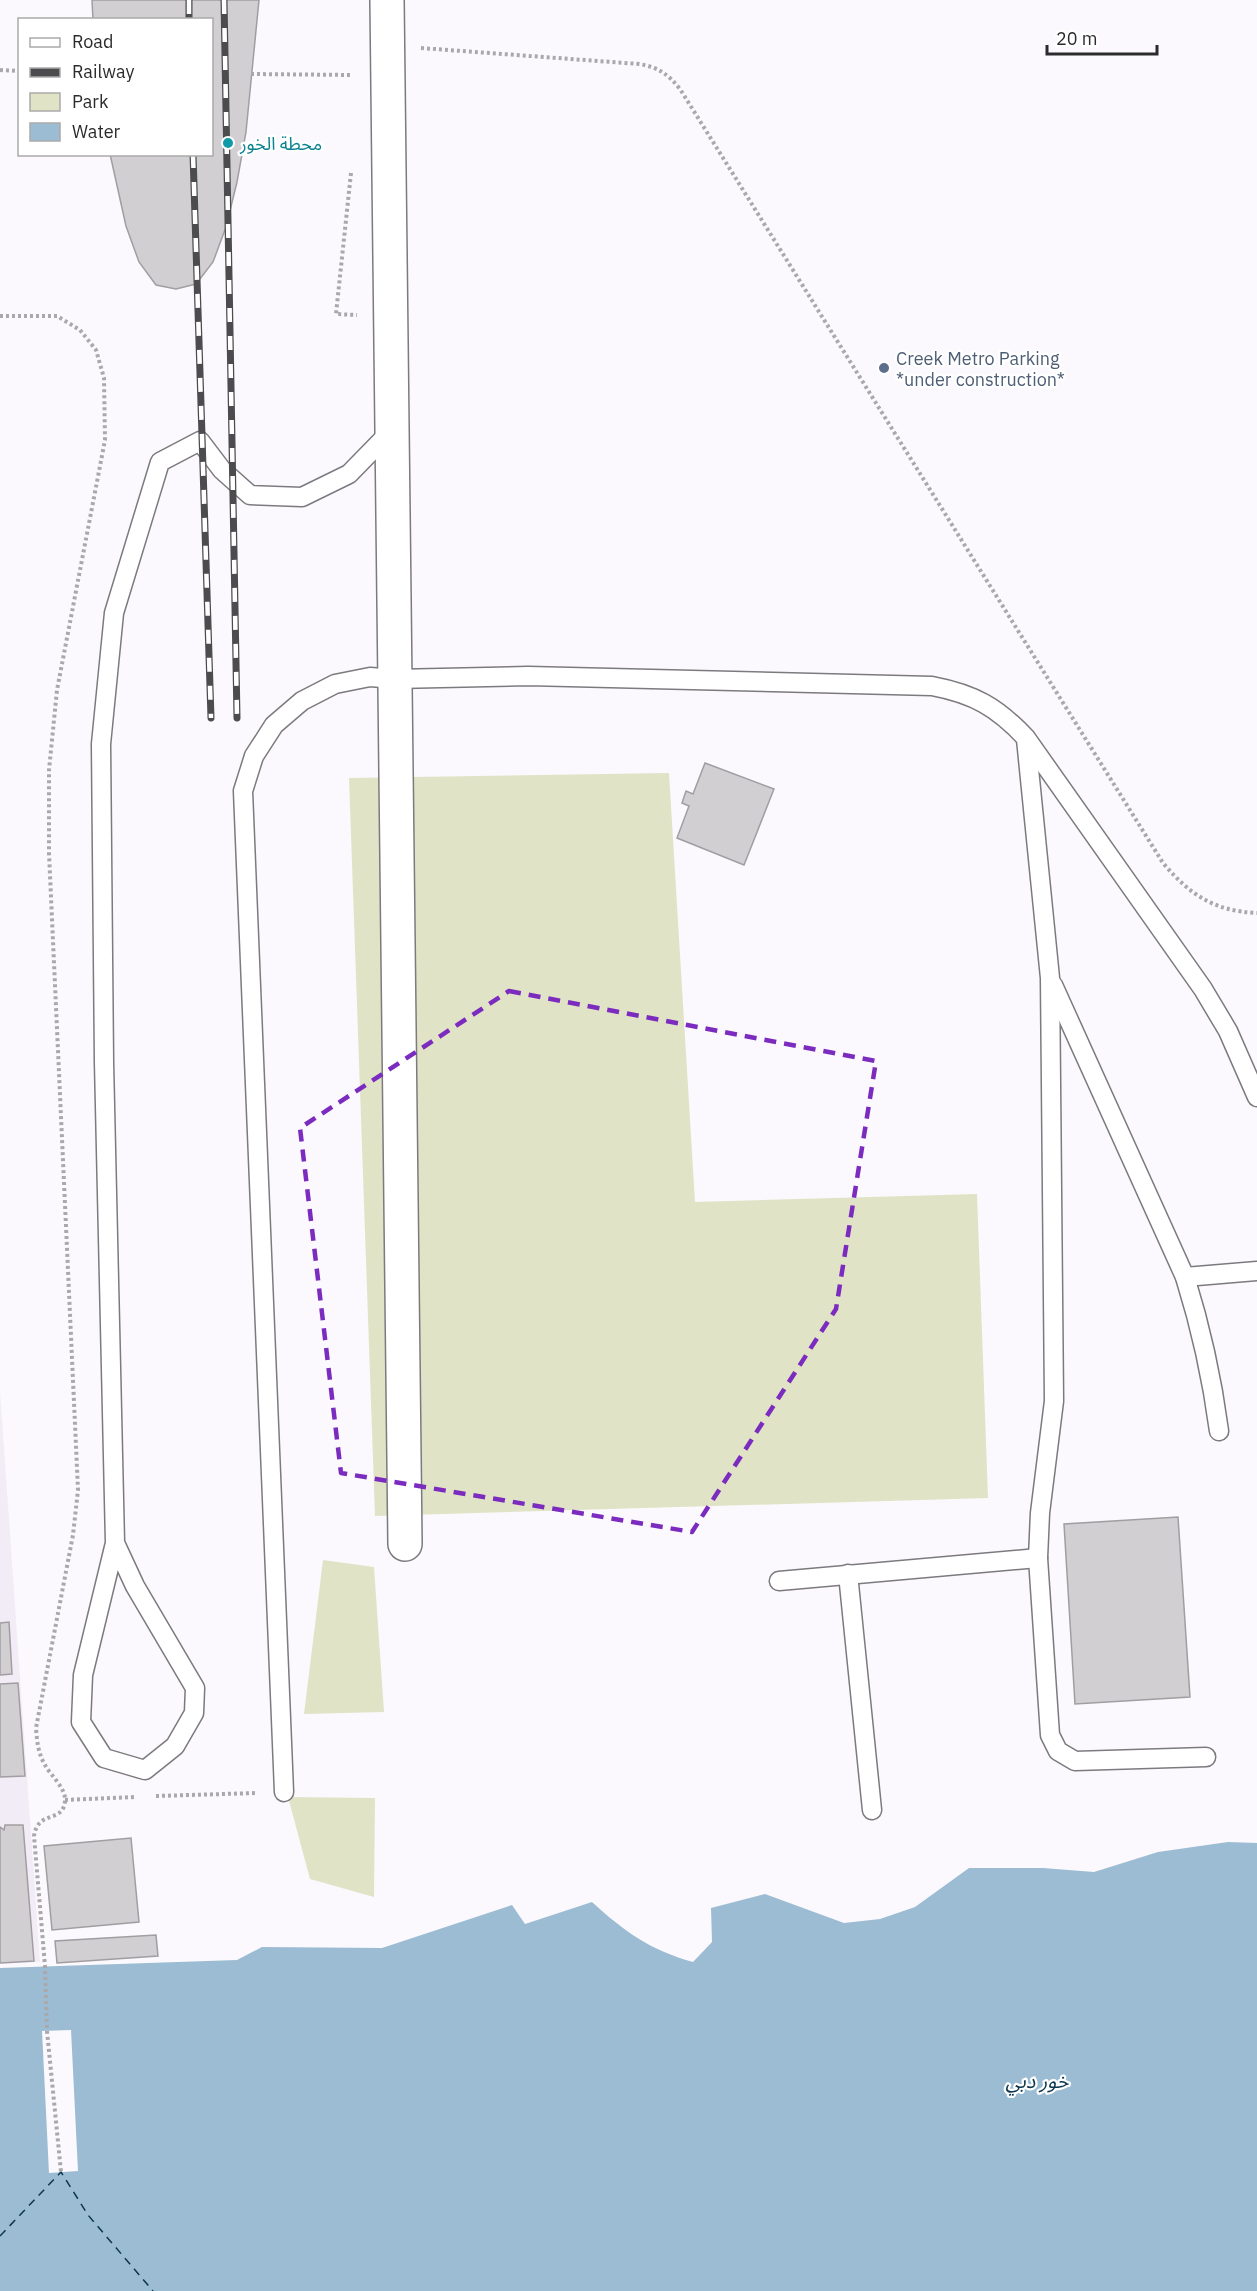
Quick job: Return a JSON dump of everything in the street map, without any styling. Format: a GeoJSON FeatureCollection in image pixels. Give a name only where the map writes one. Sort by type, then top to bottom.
{"type":"FeatureCollection","features":[{"type":"Feature","properties":{"kind":"street"},"geometry":{"type":"LineString","coordinates":[[387,0],[405,1544]]}},
{"type":"Feature","properties":{"kind":"lane"},"geometry":{"type":"LineString","coordinates":[[115,1543],[135,1586],[195,1688],[194,1713],[175,1746],[145,1770],[104,1758],[81,1722],[83,1675],[115,1543],[104,1062],[101,744],[114,613],[160,462],[200,441],[222,470],[250,495],[302,497],[349,474],[393,429]]}},
{"type":"Feature","properties":{"kind":"lane"},"geometry":{"type":"LineString","coordinates":[[284,1791],[243,791],[254,756],[274,725],[302,701],[335,684],[370,677],[395,679],[540,677],[932,686],[959,691],[984,702],[1007,717],[1026,738],[1203,989],[1228,1031],[1257,1097]]}},
{"type":"Feature","properties":{"kind":"lane"},"geometry":{"type":"LineString","coordinates":[[1026,738],[1050,978],[1054,1401],[1040,1514],[1038,1557],[1050,1735],[1058,1751],[1075,1761],[1206,1757]]}},
{"type":"Feature","properties":{"kind":"lane"},"geometry":{"type":"LineString","coordinates":[[1050,978],[1171,1241],[1185,1277],[1201,1327],[1212,1378],[1219,1431]]}},
{"type":"Feature","properties":{"kind":"lane"},"geometry":{"type":"LineString","coordinates":[[1185,1277],[1257,1271]]}},
{"type":"Feature","properties":{"kind":"lane"},"geometry":{"type":"LineString","coordinates":[[779,1581],[1038,1557]]}},
{"type":"Feature","properties":{"kind":"lane"},"geometry":{"type":"LineString","coordinates":[[848,1574],[872,1810]]}},
{"type":"Feature","properties":{"kind":"path"},"geometry":{"type":"LineString","coordinates":[[388,45],[639,64],[658,69],[670,77],[686,99],[1163,863],[1177,880],[1195,895],[1214,905],[1238,912],[1257,913]]}},
{"type":"Feature","properties":{"kind":"path"},"geometry":{"type":"LineString","coordinates":[[0,70],[18,71]]}},
{"type":"Feature","properties":{"kind":"path"},"geometry":{"type":"LineString","coordinates":[[251,74],[360,76]]}},
{"type":"Feature","properties":{"kind":"path"},"geometry":{"type":"LineString","coordinates":[[336,314],[352,167]]}},
{"type":"Feature","properties":{"kind":"path"},"geometry":{"type":"LineString","coordinates":[[0,316],[57,316],[80,330],[96,350],[105,378],[105,440],[57,690],[49,770],[50,864],[78,1490],[73,1535],[36,1728],[38,1747],[44,1763],[63,1790],[65,1800],[63,1810],[56,1816],[42,1819],[38,1823],[34,1836],[45,1966],[47,2031],[61,2172]]}},
{"type":"Feature","properties":{"kind":"path"},"geometry":{"type":"LineString","coordinates":[[146,1797],[284,1791]]}},
{"type":"Feature","properties":{"kind":"path"},"geometry":{"type":"LineString","coordinates":[[65,1800],[134,1797]]}},
{"type":"Feature","properties":{"kind":"highlighted area"},"geometry":{"type":"Polygon","coordinates":[[[509,991],[876,1061],[836,1309],[692,1532],[341,1473],[300,1128],[509,991]]]}},
{"type":"Feature","properties":{"kind":"shaded area"},"geometry":{"type":"Polygon","coordinates":[[[0,1391],[40,1962],[0,1964],[0,1391]]]}},
{"type":"Feature","properties":{"kind":"green space"},"geometry":{"type":"Polygon","coordinates":[[[669,773],[695,1202],[977,1194],[988,1498],[375,1516],[349,778],[669,773]]]}},
{"type":"Feature","properties":{"kind":"green space"},"geometry":{"type":"Polygon","coordinates":[[[323,1560],[374,1567],[384,1712],[304,1714],[323,1560]]]}},
{"type":"Feature","properties":{"kind":"green space"},"geometry":{"type":"Polygon","coordinates":[[[288,1797],[375,1798],[374,1897],[310,1879],[288,1797]]]}},
{"type":"Feature","properties":{"kind":"water","name":"خور دبي"},"geometry":{"type":"Polygon","coordinates":[[[1228,1842],[1257,1843],[1257,2291],[0,2291],[0,1968],[237,1960],[262,1947],[382,1948],[512,1905],[525,1924],[592,1902],[639,1939],[664,1952],[693,1962],[712,1942],[711,1908],[765,1894],[844,1923],[880,1919],[915,1907],[969,1868],[1043,1868],[1094,1872],[1158,1852],[1228,1842]]]}},
{"type":"Feature","properties":{"kind":"pier"},"geometry":{"type":"Polygon","coordinates":[[[71,2030],[78,2171],[49,2173],[42,2031],[71,2030]]]}},
{"type":"Feature","properties":{"kind":"building","name":"محطة الخور"},"geometry":{"type":"Polygon","coordinates":[[[92,0],[259,0],[246,132],[237,182],[226,227],[213,262],[196,284],[176,289],[156,285],[139,262],[126,226],[110,156],[213,156],[213,18],[93,18],[92,0]]]}},
{"type":"Feature","properties":{"kind":"building"},"geometry":{"type":"Polygon","coordinates":[[[705,763],[774,789],[744,865],[677,838],[689,806],[682,803],[686,791],[693,794],[705,763]]]}},
{"type":"Feature","properties":{"kind":"building"},"geometry":{"type":"Polygon","coordinates":[[[1178,1517],[1190,1697],[1075,1704],[1064,1524],[1178,1517]]]}},
{"type":"Feature","properties":{"kind":"building"},"geometry":{"type":"Polygon","coordinates":[[[9,1622],[12,1674],[0,1675],[0,1623],[9,1622]]]}},
{"type":"Feature","properties":{"kind":"building"},"geometry":{"type":"Polygon","coordinates":[[[18,1683],[25,1776],[0,1777],[0,1684],[18,1683]]]}},
{"type":"Feature","properties":{"kind":"building"},"geometry":{"type":"Polygon","coordinates":[[[5,1825],[23,1825],[34,1961],[0,1963],[0,1827],[4,1830],[5,1825]]]}},
{"type":"Feature","properties":{"kind":"building"},"geometry":{"type":"Polygon","coordinates":[[[131,1838],[139,1922],[52,1930],[44,1846],[131,1838]]]}},
{"type":"Feature","properties":{"kind":"building"},"geometry":{"type":"Polygon","coordinates":[[[156,1935],[158,1956],[57,1963],[55,1941],[156,1935]]]}},
{"type":"Feature","properties":{"kind":"ferry route"},"geometry":{"type":"LineString","coordinates":[[0,2236],[61,2172],[88,2215],[153,2291]]}},
{"type":"Feature","properties":{"kind":"railway"},"geometry":{"type":"LineString","coordinates":[[189,0],[189,18]]}},
{"type":"Feature","properties":{"kind":"railway"},"geometry":{"type":"LineString","coordinates":[[224,0],[237,718]]}},
{"type":"Feature","properties":{"kind":"railway"},"geometry":{"type":"LineString","coordinates":[[193,156],[211,718]]}},
{"type":"Feature","properties":{"kind":"place","name":"محطة الخور"},"geometry":{"type":"Point","coordinates":[228,143]}},
{"type":"Feature","properties":{"kind":"place","name":"Creek Metro Parking *under construction*"},"geometry":{"type":"Point","coordinates":[884,368]}}]}
